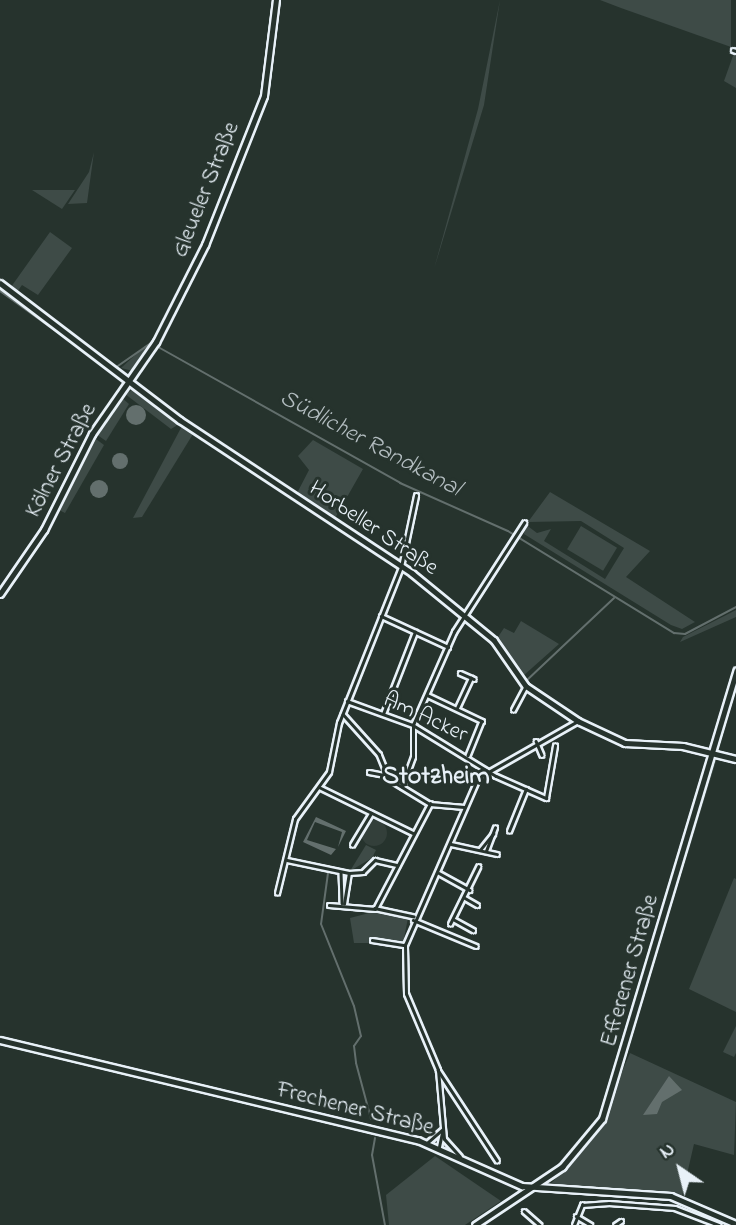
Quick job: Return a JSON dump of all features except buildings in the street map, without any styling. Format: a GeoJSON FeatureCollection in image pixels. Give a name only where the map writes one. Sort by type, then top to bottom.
{"type":"FeatureCollection","features":[{"type":"Feature","properties":{"kind":"main road","name":"Gleueler Straße"},"geometry":{"type":"LineString","coordinates":[[131,379],[154,345],[222,208],[258,113],[276,0]]}},
{"type":"Feature","properties":{"kind":"main road","name":"Horbeller Straße"},"geometry":{"type":"LineString","coordinates":[[0,283],[119,369],[180,420],[402,565],[498,644],[526,685],[578,721],[625,743],[713,753],[736,759]]}},
{"type":"Feature","properties":{"kind":"main road","name":"Kölner Straße"},"geometry":{"type":"LineString","coordinates":[[0,594],[131,379]]}},
{"type":"Feature","properties":{"kind":"main road","name":"Efferener Straße"},"geometry":{"type":"LineString","coordinates":[[475,1225],[547,1178],[583,1148],[607,1107],[736,671]]}},
{"type":"Feature","properties":{"kind":"main road","name":"Frechener Straße"},"geometry":{"type":"LineString","coordinates":[[0,1040],[426,1143],[514,1184],[551,1191],[671,1196],[736,1224]]}},
{"type":"Feature","properties":{"kind":"main road"},"geometry":{"type":"LineString","coordinates":[[547,1178],[551,1191]]}},
{"type":"Feature","properties":{"kind":"main road"},"geometry":{"type":"LineString","coordinates":[[514,1184],[517,1198]]}},
{"type":"Feature","properties":{"kind":"street"},"geometry":{"type":"LineString","coordinates":[[277,893],[295,819],[330,768],[339,723],[379,615],[402,565],[416,496]]}},
{"type":"Feature","properties":{"kind":"street"},"geometry":{"type":"LineString","coordinates":[[402,787],[413,757],[413,725],[447,647],[462,617],[524,523]]}},
{"type":"Feature","properties":{"kind":"street"},"geometry":{"type":"LineString","coordinates":[[379,615],[447,647]]}},
{"type":"Feature","properties":{"kind":"street"},"geometry":{"type":"LineString","coordinates":[[383,714],[415,632]]}},
{"type":"Feature","properties":{"kind":"street"},"geometry":{"type":"LineString","coordinates":[[457,708],[472,679],[460,673]]}},
{"type":"Feature","properties":{"kind":"street"},"geometry":{"type":"LineString","coordinates":[[513,710],[526,685]]}},
{"type":"Feature","properties":{"kind":"street"},"geometry":{"type":"LineString","coordinates":[[427,695],[482,723],[468,755]]}},
{"type":"Feature","properties":{"kind":"street","name":"Am Acker"},"geometry":{"type":"LineString","coordinates":[[347,701],[413,725],[546,798],[555,746]]}},
{"type":"Feature","properties":{"kind":"street"},"geometry":{"type":"LineString","coordinates":[[343,714],[348,723],[379,754],[385,775]]}},
{"type":"Feature","properties":{"kind":"street"},"geometry":{"type":"LineString","coordinates":[[497,1160],[438,1070],[406,994],[405,946],[414,918],[439,873],[464,807],[488,768],[578,721]]}},
{"type":"Feature","properties":{"kind":"street"},"geometry":{"type":"LineString","coordinates":[[339,723],[348,723]]}},
{"type":"Feature","properties":{"kind":"street"},"geometry":{"type":"LineString","coordinates":[[536,741],[542,755]]}},
{"type":"Feature","properties":{"kind":"street"},"geometry":{"type":"LineString","coordinates":[[369,772],[385,775],[430,804],[464,807]]}},
{"type":"Feature","properties":{"kind":"street"},"geometry":{"type":"LineString","coordinates":[[318,787],[413,833]]}},
{"type":"Feature","properties":{"kind":"street"},"geometry":{"type":"LineString","coordinates":[[509,831],[526,789]]}},
{"type":"Feature","properties":{"kind":"street"},"geometry":{"type":"LineString","coordinates":[[375,909],[430,804]]}},
{"type":"Feature","properties":{"kind":"street"},"geometry":{"type":"LineString","coordinates":[[352,845],[371,813]]}},
{"type":"Feature","properties":{"kind":"street"},"geometry":{"type":"LineString","coordinates":[[486,851],[495,828]]}},
{"type":"Feature","properties":{"kind":"street"},"geometry":{"type":"LineString","coordinates":[[480,850],[493,834]]}},
{"type":"Feature","properties":{"kind":"street"},"geometry":{"type":"LineString","coordinates":[[451,844],[497,854]]}},
{"type":"Feature","properties":{"kind":"street"},"geometry":{"type":"LineString","coordinates":[[287,860],[349,873],[365,871],[375,860],[397,865]]}},
{"type":"Feature","properties":{"kind":"street"},"geometry":{"type":"LineString","coordinates":[[450,924],[470,890],[478,867]]}},
{"type":"Feature","properties":{"kind":"street"},"geometry":{"type":"LineString","coordinates":[[341,872],[343,904]]}},
{"type":"Feature","properties":{"kind":"street"},"geometry":{"type":"LineString","coordinates":[[343,904],[349,873]]}},
{"type":"Feature","properties":{"kind":"street"},"geometry":{"type":"LineString","coordinates":[[439,873],[470,890]]}},
{"type":"Feature","properties":{"kind":"street"},"geometry":{"type":"LineString","coordinates":[[465,898],[477,905]]}},
{"type":"Feature","properties":{"kind":"street"},"geometry":{"type":"LineString","coordinates":[[329,905],[343,904],[414,918],[476,946]]}},
{"type":"Feature","properties":{"kind":"street"},"geometry":{"type":"LineString","coordinates":[[453,919],[473,930]]}},
{"type":"Feature","properties":{"kind":"street"},"geometry":{"type":"LineString","coordinates":[[372,940],[405,946]]}},
{"type":"Feature","properties":{"kind":"street"},"geometry":{"type":"LineString","coordinates":[[438,1070],[445,1142],[460,1158]]}},
{"type":"Feature","properties":{"kind":"street"},"geometry":{"type":"LineString","coordinates":[[426,1143],[443,1127]]}},
{"type":"Feature","properties":{"kind":"street"},"geometry":{"type":"LineString","coordinates":[[439,1148],[443,1127]]}},
{"type":"Feature","properties":{"kind":"street"},"geometry":{"type":"LineString","coordinates":[[574,1225],[576,1216],[587,1203],[633,1203],[676,1208],[719,1225]]}},
{"type":"Feature","properties":{"kind":"street"},"geometry":{"type":"LineString","coordinates":[[524,1211],[540,1225]]}},
{"type":"Feature","properties":{"kind":"street"},"geometry":{"type":"LineString","coordinates":[[576,1216],[591,1225]]}},
{"type":"Feature","properties":{"kind":"street"},"geometry":{"type":"LineString","coordinates":[[701,1225],[703,1220]]}},
{"type":"Feature","properties":{"kind":"street"},"geometry":{"type":"LineString","coordinates":[[615,1225],[621,1221]]}},
{"type":"Feature","properties":{"kind":"shaded area"},"geometry":{"type":"Polygon","coordinates":[[[500,0],[484,105],[434,269],[478,109],[500,0]]]}},
{"type":"Feature","properties":{"kind":"shaded area"},"geometry":{"type":"Polygon","coordinates":[[[600,0],[731,0],[731,47],[621,8],[600,0]]]}},
{"type":"Feature","properties":{"kind":"shaded area"},"geometry":{"type":"Polygon","coordinates":[[[736,53],[736,88],[724,81],[736,53]]]}},
{"type":"Feature","properties":{"kind":"shaded area"},"geometry":{"type":"Polygon","coordinates":[[[94,152],[87,203],[68,204],[89,172],[94,152]]]}},
{"type":"Feature","properties":{"kind":"shaded area"},"geometry":{"type":"Polygon","coordinates":[[[32,190],[75,190],[62,209],[32,190]]]}},
{"type":"Feature","properties":{"kind":"shaded area"},"geometry":{"type":"Polygon","coordinates":[[[50,232],[72,248],[38,295],[22,285],[17,292],[11,287],[50,232]]]}},
{"type":"Feature","properties":{"kind":"shaded area"},"geometry":{"type":"Polygon","coordinates":[[[145,346],[150,347],[133,371],[121,368],[145,346]]]}},
{"type":"Feature","properties":{"kind":"shaded area"},"geometry":{"type":"Polygon","coordinates":[[[136,388],[177,422],[176,426],[171,429],[125,394],[136,388]]]}},
{"type":"Feature","properties":{"kind":"shaded area"},"geometry":{"type":"Polygon","coordinates":[[[122,398],[129,404],[106,441],[96,434],[122,398]]]}},
{"type":"Feature","properties":{"kind":"shaded area"},"geometry":{"type":"Polygon","coordinates":[[[136,405],[143,408],[146,415],[143,422],[136,425],[129,422],[126,415],[129,408],[136,405]]]}},
{"type":"Feature","properties":{"kind":"shaded area"},"geometry":{"type":"Polygon","coordinates":[[[182,426],[193,434],[142,517],[133,518],[182,426]]]}},
{"type":"Feature","properties":{"kind":"shaded area"},"geometry":{"type":"Polygon","coordinates":[[[96,439],[104,445],[65,513],[59,510],[96,439]]]}},
{"type":"Feature","properties":{"kind":"shaded area"},"geometry":{"type":"Polygon","coordinates":[[[313,440],[363,469],[334,520],[296,495],[309,470],[298,456],[313,440]]]}},
{"type":"Feature","properties":{"kind":"shaded area"},"geometry":{"type":"Polygon","coordinates":[[[120,453],[126,455],[126,467],[120,469],[114,467],[112,461],[114,455],[120,453]]]}},
{"type":"Feature","properties":{"kind":"shaded area"},"geometry":{"type":"Polygon","coordinates":[[[95,480],[103,480],[108,489],[106,496],[95,498],[90,493],[90,485],[95,480]]]}},
{"type":"Feature","properties":{"kind":"shaded area"},"geometry":{"type":"Polygon","coordinates":[[[550,492],[650,551],[626,577],[695,622],[682,629],[671,625],[524,534],[525,524],[537,533],[551,529],[544,541],[605,579],[624,548],[581,521],[528,522],[550,492]]]}},
{"type":"Feature","properties":{"kind":"shaded area"},"geometry":{"type":"Polygon","coordinates":[[[581,526],[617,548],[603,571],[567,549],[581,526]]]}},
{"type":"Feature","properties":{"kind":"shaded area"},"geometry":{"type":"Polygon","coordinates":[[[736,610],[736,617],[680,642],[683,637],[736,610]]]}},
{"type":"Feature","properties":{"kind":"shaded area"},"geometry":{"type":"Polygon","coordinates":[[[521,621],[559,644],[523,676],[498,637],[504,628],[514,633],[521,621]]]}},
{"type":"Feature","properties":{"kind":"shaded area"},"geometry":{"type":"Polygon","coordinates":[[[713,761],[716,761],[687,856],[690,836],[713,761]]]}},
{"type":"Feature","properties":{"kind":"shaded area"},"geometry":{"type":"Polygon","coordinates":[[[316,817],[346,831],[338,847],[342,832],[315,822],[307,840],[336,849],[331,855],[303,842],[316,817]]]}},
{"type":"Feature","properties":{"kind":"shaded area"},"geometry":{"type":"Polygon","coordinates":[[[374,820],[383,824],[387,833],[383,842],[374,846],[365,842],[361,833],[365,824],[374,820]]]}},
{"type":"Feature","properties":{"kind":"shaded area"},"geometry":{"type":"Polygon","coordinates":[[[366,845],[376,850],[372,858],[350,871],[366,845]]]}},
{"type":"Feature","properties":{"kind":"shaded area"},"geometry":{"type":"Polygon","coordinates":[[[734,878],[736,879],[736,1012],[689,989],[734,878]]]}},
{"type":"Feature","properties":{"kind":"shaded area"},"geometry":{"type":"Polygon","coordinates":[[[373,912],[408,918],[403,943],[354,943],[350,918],[373,912]]]}},
{"type":"Feature","properties":{"kind":"shaded area"},"geometry":{"type":"Polygon","coordinates":[[[736,1026],[736,1053],[734,1057],[723,1052],[736,1026]]]}},
{"type":"Feature","properties":{"kind":"shaded area"},"geometry":{"type":"Polygon","coordinates":[[[630,1053],[736,1102],[734,1155],[694,1144],[682,1196],[548,1187],[595,1135],[630,1053]]]}},
{"type":"Feature","properties":{"kind":"shaded area"},"geometry":{"type":"Polygon","coordinates":[[[669,1076],[682,1090],[662,1102],[657,1114],[643,1115],[669,1076]]]}},
{"type":"Feature","properties":{"kind":"shaded area"},"geometry":{"type":"Polygon","coordinates":[[[435,1156],[501,1201],[465,1225],[389,1225],[386,1195],[435,1156]]]}},
{"type":"Feature","properties":{"kind":"waterway","name":"Südlicher Randkanal"},"geometry":{"type":"LineString","coordinates":[[0,291],[110,370]]}},
{"type":"Feature","properties":{"kind":"waterway","name":"Südlicher Randkanal"},"geometry":{"type":"LineString","coordinates":[[115,368],[151,343],[400,483],[508,531],[674,633],[685,634],[736,607]]}},
{"type":"Feature","properties":{"kind":"waterway"},"geometry":{"type":"LineString","coordinates":[[526,681],[614,598]]}},
{"type":"Feature","properties":{"kind":"waterway"},"geometry":{"type":"LineString","coordinates":[[328,873],[321,924],[354,1006],[361,1036],[354,1046],[356,1063],[371,1119]]}},
{"type":"Feature","properties":{"kind":"waterway"},"geometry":{"type":"LineString","coordinates":[[375,1138],[372,1155],[385,1225]]}},
{"type":"Feature","properties":{"kind":"district","name":"Stotzheim"},"geometry":{"type":"Point","coordinates":[436,778]}}]}
